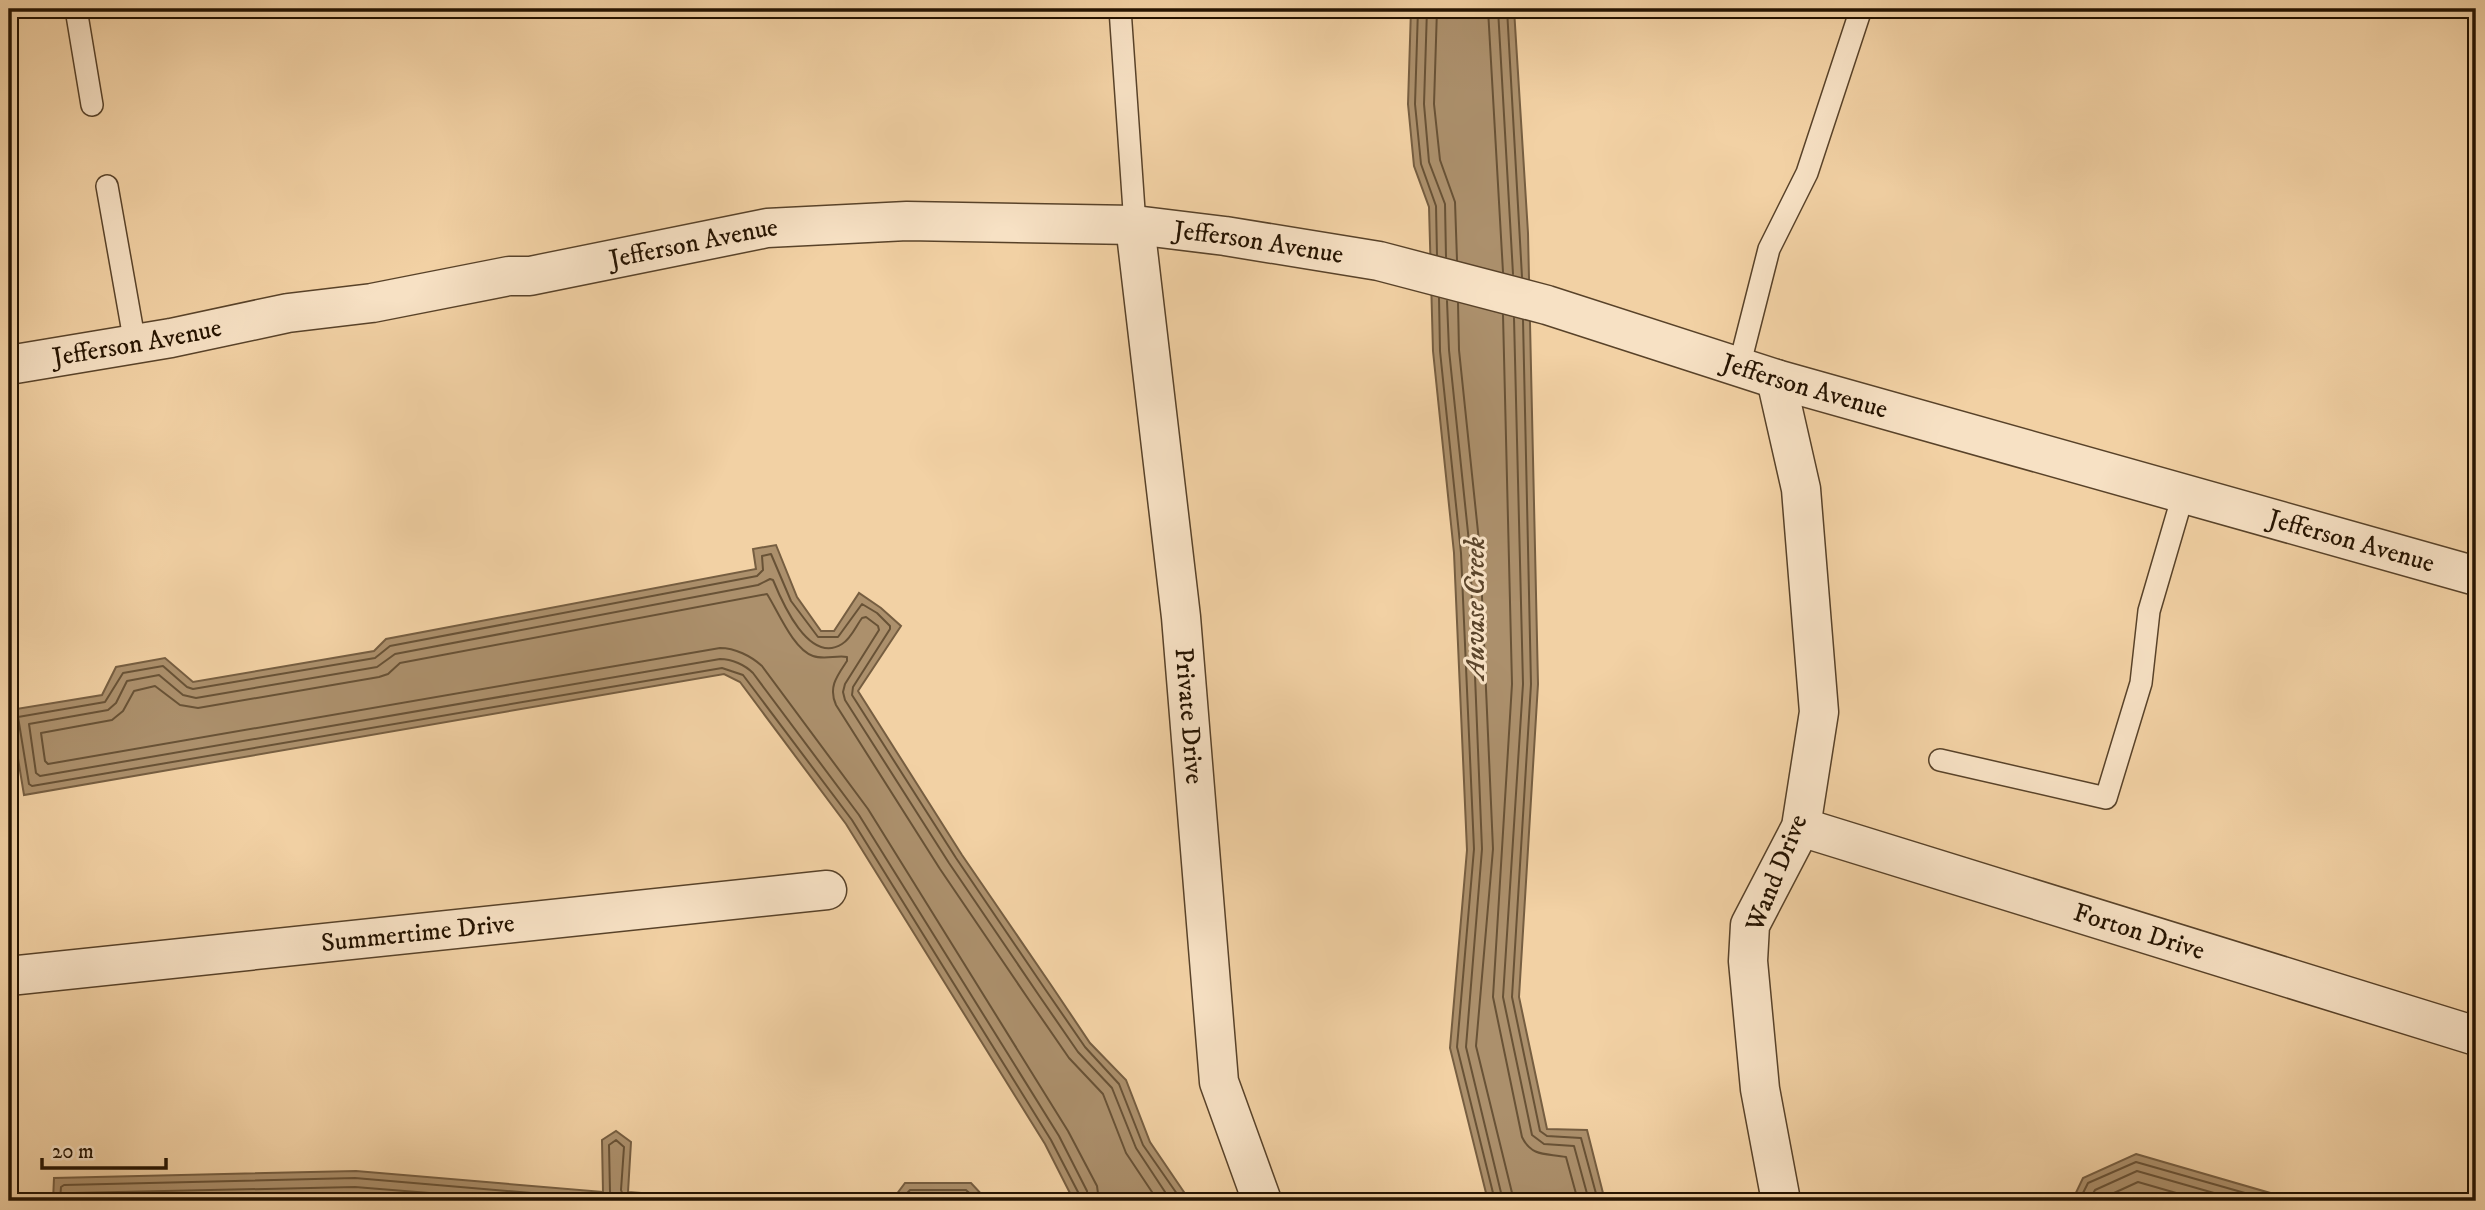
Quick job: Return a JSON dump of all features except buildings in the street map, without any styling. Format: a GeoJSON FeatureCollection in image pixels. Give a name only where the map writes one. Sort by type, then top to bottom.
{"type":"FeatureCollection","features":[{"type":"Feature","properties":{"kind":"street","name":"Jefferson Avenue"},"geometry":{"type":"LineString","coordinates":[[9,365],[135,344],[288,313],[372,303],[509,276],[530,276],[767,228],[907,221],[1135,225],[1379,261],[1547,306],[1776,379],[2476,576]]}},
{"type":"Feature","properties":{"kind":"street","name":"Private Drive"},"geometry":{"type":"LineString","coordinates":[[1135,225],[1181,617],[1220,1082],[1262,1201]]}},
{"type":"Feature","properties":{"kind":"street","name":"Wand Drive"},"geometry":{"type":"LineString","coordinates":[[1776,379],[1801,489],[1819,712],[1801,827],[1750,925],[1748,961],[1760,1089],[1781,1201]]}},
{"type":"Feature","properties":{"kind":"street","name":"Forton Drive"},"geometry":{"type":"LineString","coordinates":[[1801,827],[2476,1035]]}},
{"type":"Feature","properties":{"kind":"street","name":"Summertime Drive"},"geometry":{"type":"LineString","coordinates":[[9,976],[827,890]]}},
{"type":"Feature","properties":{"kind":"lane"},"geometry":{"type":"LineString","coordinates":[[76,9],[92,105]]}},
{"type":"Feature","properties":{"kind":"lane"},"geometry":{"type":"LineString","coordinates":[[1121,9],[1135,225]]}},
{"type":"Feature","properties":{"kind":"lane"},"geometry":{"type":"LineString","coordinates":[[1739,367],[1769,249],[1807,173],[1861,9]]}},
{"type":"Feature","properties":{"kind":"lane"},"geometry":{"type":"LineString","coordinates":[[107,186],[135,344]]}},
{"type":"Feature","properties":{"kind":"lane"},"geometry":{"type":"LineString","coordinates":[[1940,760],[2106,799],[2141,683],[2149,611],[2183,495]]}},
{"type":"Feature","properties":{"kind":"water","name":"Auvase Creek"},"geometry":{"type":"Polygon","coordinates":[[[1411,9],[1514,9],[1528,233],[1538,684],[1519,997],[1547,1129],[1587,1130],[1605,1201],[1488,1201],[1450,1048],[1467,850],[1454,553],[1433,351],[1429,207],[1414,166],[1408,104],[1411,9]]]}},
{"type":"Feature","properties":{"kind":"water"},"geometry":{"type":"Polygon","coordinates":[[[776,545],[797,597],[821,631],[834,631],[859,593],[901,626],[858,691],[962,855],[1090,1043],[1126,1080],[1150,1142],[1190,1201],[53,1201],[54,1178],[356,1171],[603,1192],[602,1140],[616,1131],[631,1142],[628,1192],[720,1199],[893,1199],[905,1183],[971,1183],[984,1197],[1073,1199],[1045,1144],[846,824],[740,682],[724,674],[24,795],[10,710],[102,695],[116,667],[165,658],[193,682],[374,651],[386,639],[756,569],[753,549],[776,545]]]}},
{"type":"Feature","properties":{"kind":"water"},"geometry":{"type":"Polygon","coordinates":[[[2136,1154],[2298,1201],[2072,1201],[2083,1178],[2136,1154]]]}}]}
